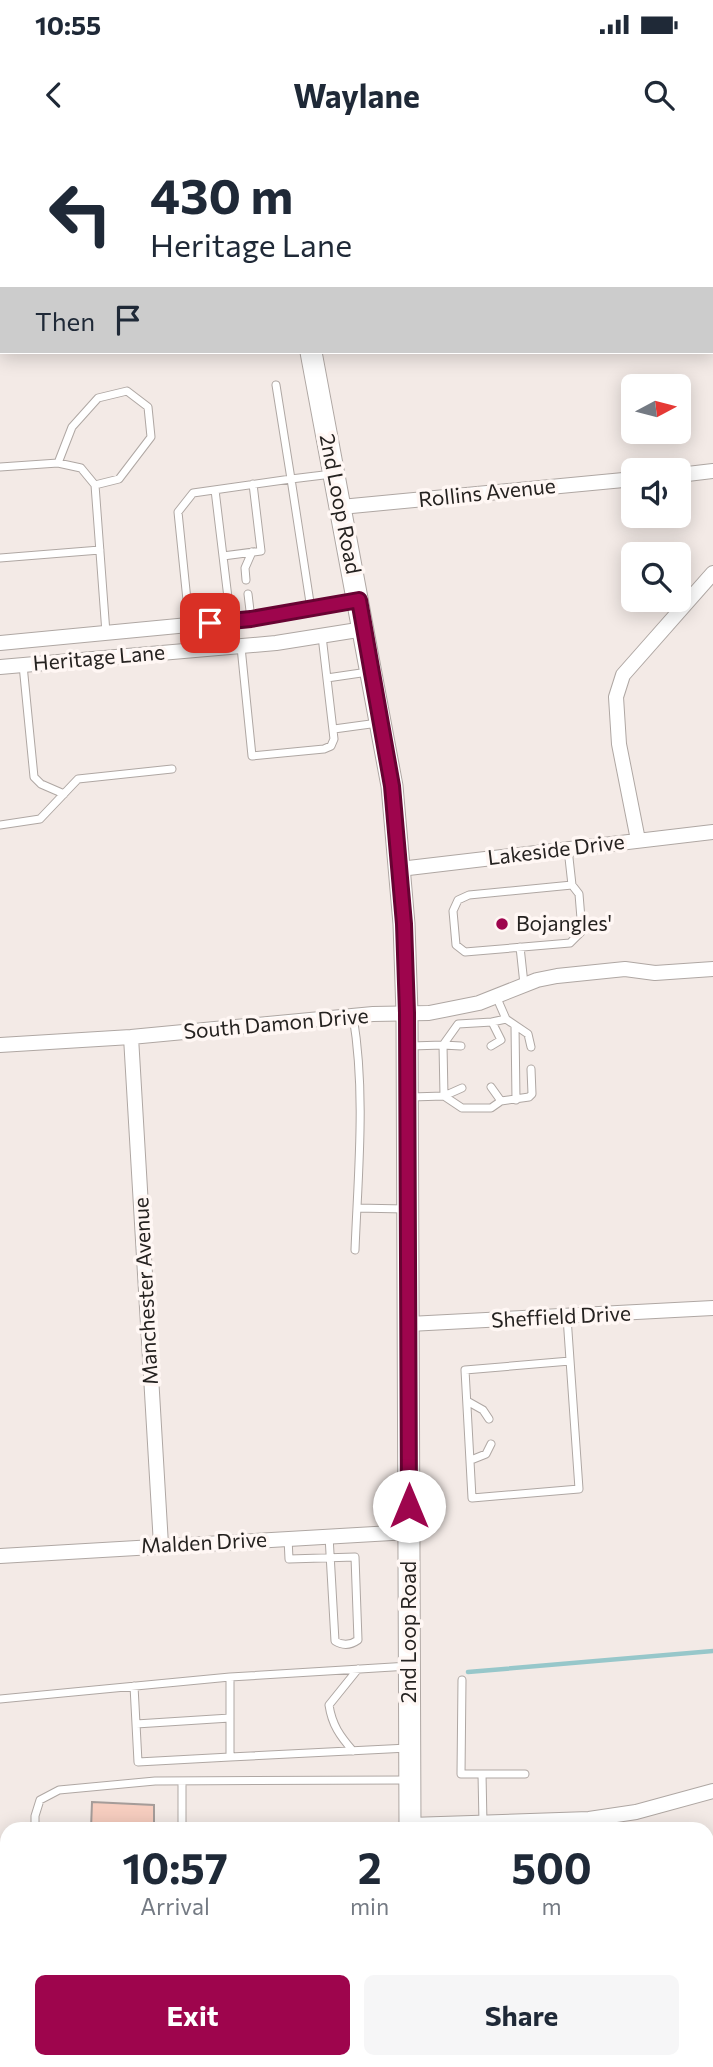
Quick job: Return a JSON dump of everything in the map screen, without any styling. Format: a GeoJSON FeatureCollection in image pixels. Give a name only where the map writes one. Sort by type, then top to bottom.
{"type":"FeatureCollection","features":[{"type":"Feature","properties":{"kind":"main road","name":"2nd Loop Road"},"geometry":{"type":"LineString","coordinates":[[311,354],[382,722],[392,786],[400,869],[407,1013],[410,1822]]}},
{"type":"Feature","properties":{"kind":"street"},"geometry":{"type":"LineString","coordinates":[[691,474],[713,471]]}},
{"type":"Feature","properties":{"kind":"street","name":"Rollins Avenue"},"geometry":{"type":"LineString","coordinates":[[341,507],[621,480]]}},
{"type":"Feature","properties":{"kind":"street"},"geometry":{"type":"LineString","coordinates":[[638,839],[619,744],[616,697],[623,675],[713,573]]}},
{"type":"Feature","properties":{"kind":"street","name":"Heritage Lane"},"geometry":{"type":"LineString","coordinates":[[0,643],[251,619],[359,600]]}},
{"type":"Feature","properties":{"kind":"street","name":"Heritage Lane"},"geometry":{"type":"LineString","coordinates":[[0,667],[241,646],[364,629]]}},
{"type":"Feature","properties":{"kind":"street","name":"Lakeside Drive"},"geometry":{"type":"LineString","coordinates":[[400,869],[713,832]]}},
{"type":"Feature","properties":{"kind":"street","name":"South Damon Drive"},"geometry":{"type":"LineString","coordinates":[[0,1045],[131,1037],[455,1009],[557,976],[625,969],[655,973],[713,969]]}},
{"type":"Feature","properties":{"kind":"street","name":"Manchester Avenue"},"geometry":{"type":"LineString","coordinates":[[131,1037],[162,1545]]}},
{"type":"Feature","properties":{"kind":"street","name":"Sheffield Drive"},"geometry":{"type":"LineString","coordinates":[[409,1324],[713,1308]]}},
{"type":"Feature","properties":{"kind":"street","name":"Malden Drive"},"geometry":{"type":"LineString","coordinates":[[0,1556],[408,1532]]}},
{"type":"Feature","properties":{"kind":"street"},"geometry":{"type":"LineString","coordinates":[[597,1822],[713,1791]]}},
{"type":"Feature","properties":{"kind":"lane"},"geometry":{"type":"LineString","coordinates":[[276,385],[311,609]]}},
{"type":"Feature","properties":{"kind":"lane"},"geometry":{"type":"LineString","coordinates":[[58,463],[72,427],[98,398],[127,391],[148,407],[151,437],[120,479],[95,485]]}},
{"type":"Feature","properties":{"kind":"lane"},"geometry":{"type":"LineString","coordinates":[[0,467],[58,463],[80,468],[95,485],[106,634]]}},
{"type":"Feature","properties":{"kind":"lane"},"geometry":{"type":"LineString","coordinates":[[190,625],[178,512],[192,493],[334,474]]}},
{"type":"Feature","properties":{"kind":"lane"},"geometry":{"type":"LineString","coordinates":[[223,556],[261,551],[253,484]]}},
{"type":"Feature","properties":{"kind":"lane"},"geometry":{"type":"LineString","coordinates":[[188,610],[229,606],[215,490]]}},
{"type":"Feature","properties":{"kind":"lane"},"geometry":{"type":"LineString","coordinates":[[0,558],[100,550]]}},
{"type":"Feature","properties":{"kind":"lane"},"geometry":{"type":"LineString","coordinates":[[246,580],[245,568],[252,552]]}},
{"type":"Feature","properties":{"kind":"lane"},"geometry":{"type":"LineString","coordinates":[[248,594],[251,619]]}},
{"type":"Feature","properties":{"kind":"lane"},"geometry":{"type":"LineString","coordinates":[[241,646],[252,757],[324,749],[331,746],[334,729],[322,636]]}},
{"type":"Feature","properties":{"kind":"lane"},"geometry":{"type":"LineString","coordinates":[[23,665],[34,777],[41,784],[64,794]]}},
{"type":"Feature","properties":{"kind":"lane"},"geometry":{"type":"LineString","coordinates":[[327,678],[372,671]]}},
{"type":"Feature","properties":{"kind":"lane"},"geometry":{"type":"LineString","coordinates":[[334,729],[382,722]]}},
{"type":"Feature","properties":{"kind":"lane"},"geometry":{"type":"LineString","coordinates":[[0,825],[40,819],[78,779],[172,769]]}},
{"type":"Feature","properties":{"kind":"lane"},"geometry":{"type":"LineString","coordinates":[[568,848],[572,885],[579,894],[582,931],[570,943],[464,952],[456,945],[453,911],[458,900],[469,895],[572,885]]}},
{"type":"Feature","properties":{"kind":"lane"},"geometry":{"type":"LineString","coordinates":[[520,947],[524,985]]}},
{"type":"Feature","properties":{"kind":"lane"},"geometry":{"type":"LineString","coordinates":[[496,996],[506,1019],[528,1034],[531,1047]]}},
{"type":"Feature","properties":{"kind":"lane"},"geometry":{"type":"LineString","coordinates":[[353,1016],[359,1063],[355,1250]]}},
{"type":"Feature","properties":{"kind":"lane"},"geometry":{"type":"LineString","coordinates":[[444,1097],[443,1045],[458,1024],[506,1019]]}},
{"type":"Feature","properties":{"kind":"lane"},"geometry":{"type":"LineString","coordinates":[[492,1022],[501,1040]]}},
{"type":"Feature","properties":{"kind":"lane"},"geometry":{"type":"LineString","coordinates":[[514,1026],[516,1100]]}},
{"type":"Feature","properties":{"kind":"lane"},"geometry":{"type":"LineString","coordinates":[[491,1046],[501,1040],[515,1040]]}},
{"type":"Feature","properties":{"kind":"lane"},"geometry":{"type":"LineString","coordinates":[[407,1046],[461,1046]]}},
{"type":"Feature","properties":{"kind":"lane"},"geometry":{"type":"LineString","coordinates":[[444,1097],[462,1108],[491,1108],[501,1101],[529,1097],[532,1094],[531,1069]]}},
{"type":"Feature","properties":{"kind":"lane"},"geometry":{"type":"LineString","coordinates":[[491,1087],[501,1101]]}},
{"type":"Feature","properties":{"kind":"lane"},"geometry":{"type":"LineString","coordinates":[[407,1098],[444,1097],[462,1088]]}},
{"type":"Feature","properties":{"kind":"lane"},"geometry":{"type":"LineString","coordinates":[[357,1208],[407,1209]]}},
{"type":"Feature","properties":{"kind":"lane"},"geometry":{"type":"LineString","coordinates":[[567,1317],[579,1489],[472,1497],[465,1370],[570,1361]]}},
{"type":"Feature","properties":{"kind":"lane"},"geometry":{"type":"LineString","coordinates":[[467,1401],[483,1410],[489,1419]]}},
{"type":"Feature","properties":{"kind":"lane"},"geometry":{"type":"LineString","coordinates":[[471,1460],[486,1454],[491,1444]]}},
{"type":"Feature","properties":{"kind":"lane"},"geometry":{"type":"LineString","coordinates":[[288,1538],[289,1559],[331,1558],[355,1558],[358,1640],[354,1643],[341,1645],[335,1641],[331,1558],[329,1536]]}},
{"type":"Feature","properties":{"kind":"lane"},"geometry":{"type":"LineString","coordinates":[[0,1699],[230,1677],[409,1666]]}},
{"type":"Feature","properties":{"kind":"lane"},"geometry":{"type":"LineString","coordinates":[[353,1751],[331,1720],[330,1705],[358,1669]]}},
{"type":"Feature","properties":{"kind":"lane"},"geometry":{"type":"LineString","coordinates":[[230,1677],[230,1758]]}},
{"type":"Feature","properties":{"kind":"lane"},"geometry":{"type":"LineString","coordinates":[[462,1680],[461,1774],[525,1774]]}},
{"type":"Feature","properties":{"kind":"lane"},"geometry":{"type":"LineString","coordinates":[[134,1686],[138,1762],[410,1748]]}},
{"type":"Feature","properties":{"kind":"lane"},"geometry":{"type":"LineString","coordinates":[[136,1724],[230,1718]]}},
{"type":"Feature","properties":{"kind":"lane"},"geometry":{"type":"LineString","coordinates":[[475,1822],[482,1774]]}},
{"type":"Feature","properties":{"kind":"lane"},"geometry":{"type":"LineString","coordinates":[[35,1822],[40,1800],[59,1790],[182,1781],[410,1780]]}},
{"type":"Feature","properties":{"kind":"lane"},"geometry":{"type":"LineString","coordinates":[[182,1781],[182,1822]]}},
{"type":"Feature","properties":{"kind":"building"},"geometry":{"type":"Polygon","coordinates":[[[92,1802],[154,1805],[154,1822],[91,1822],[92,1802]]]}},
{"type":"Feature","properties":{"kind":"waterway"},"geometry":{"type":"LineString","coordinates":[[468,1672],[713,1651]]}},
{"type":"Feature","properties":{"kind":"place","name":"Bojangles'"},"geometry":{"type":"Point","coordinates":[502,924]}},
{"type":"Feature","properties":{"kind":"route"},"geometry":{"type":"LineString","coordinates":[[210,623],[251,619],[359,600],[392,786],[404,924],[407,1013],[409,1506]]}}]}
